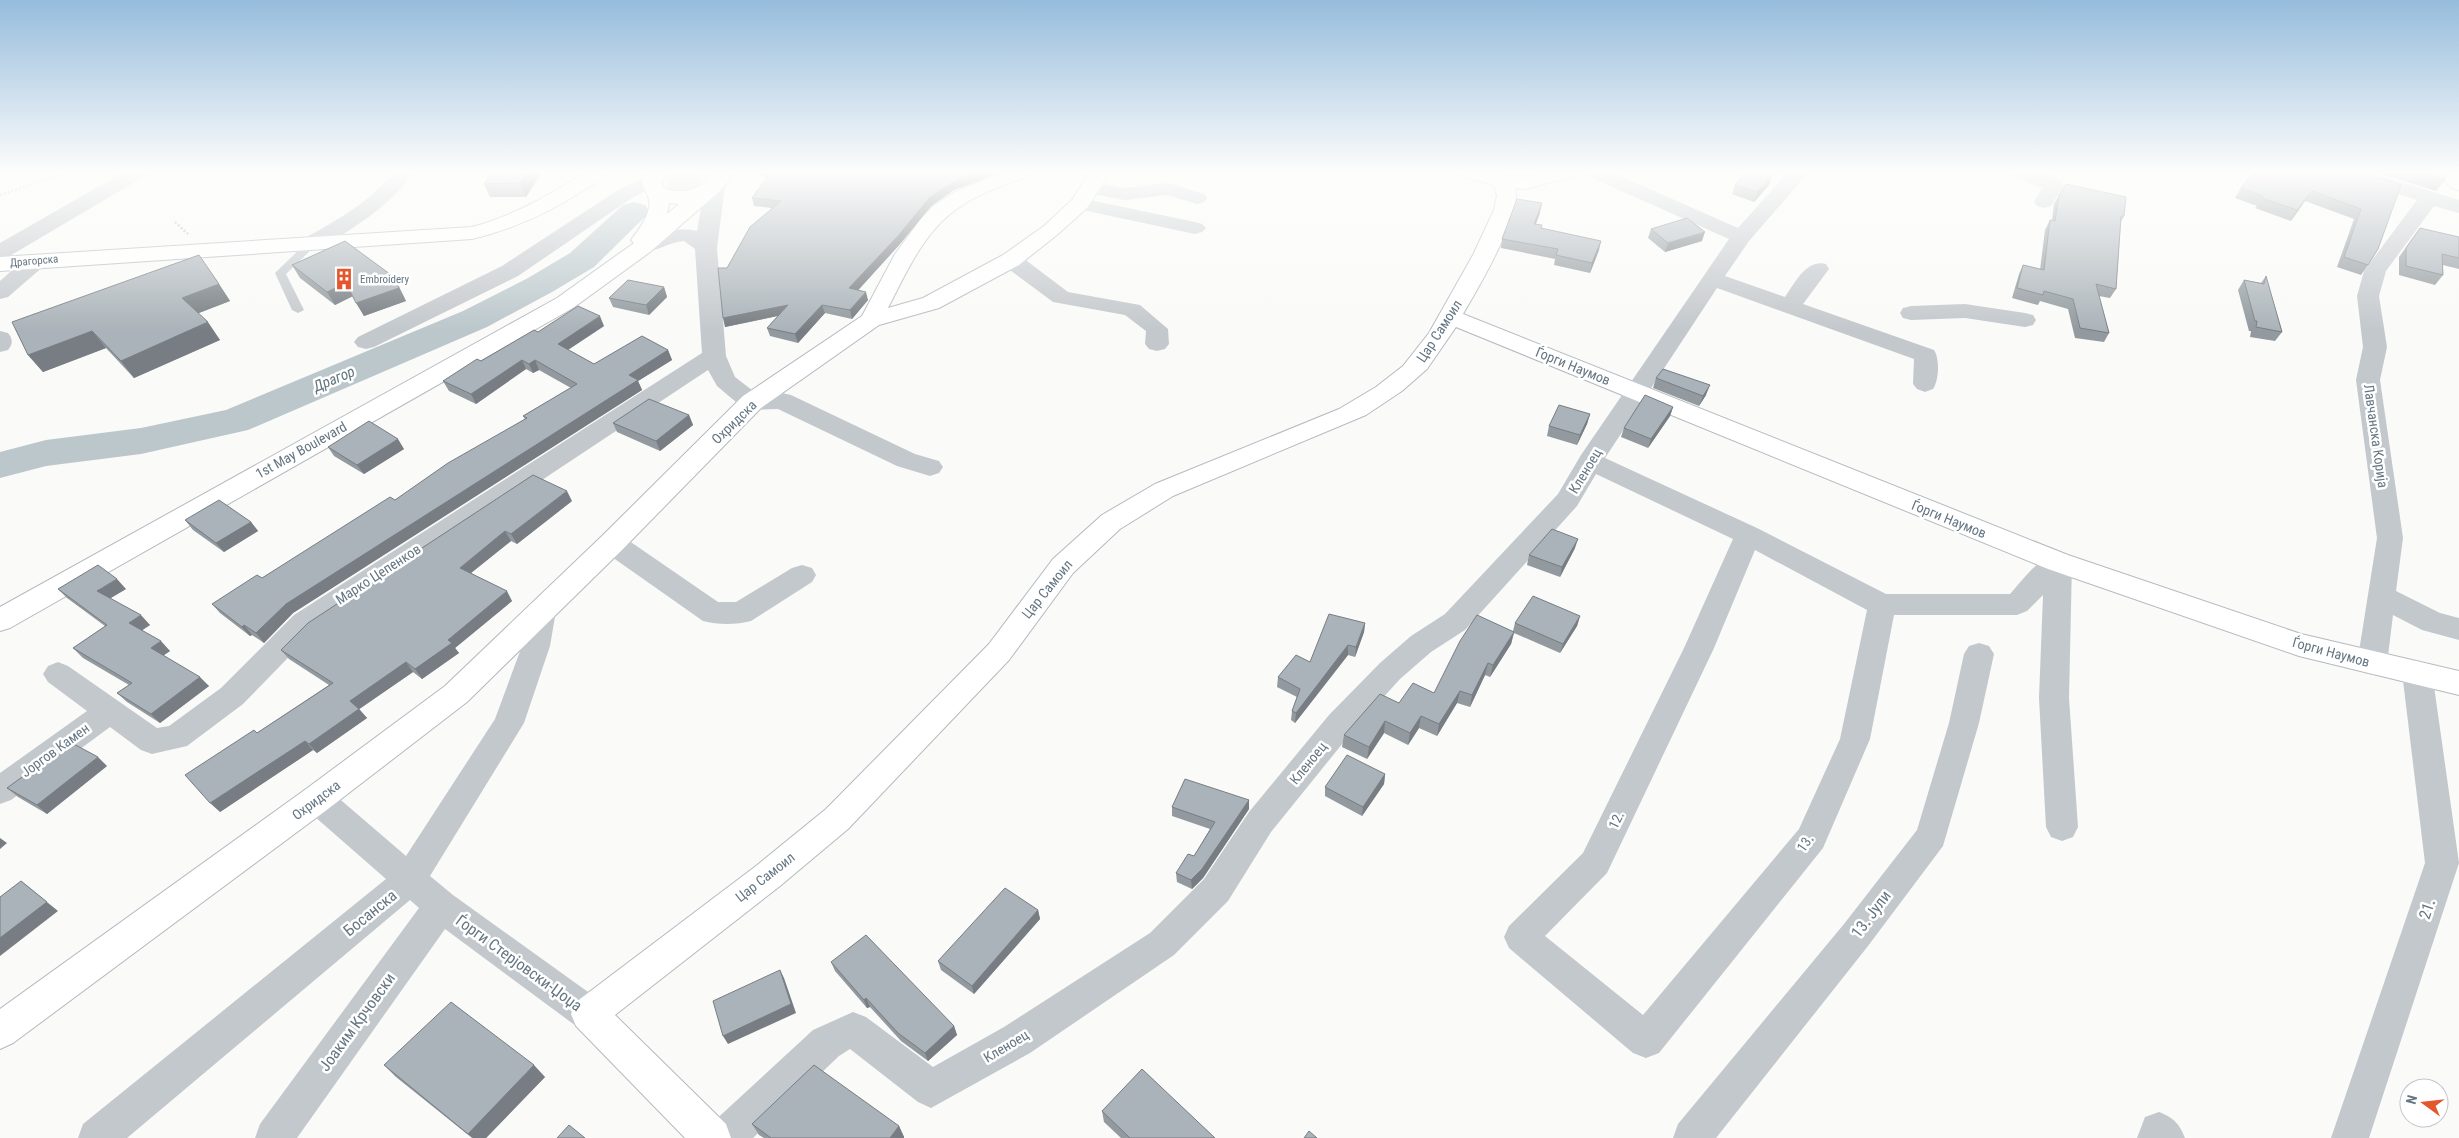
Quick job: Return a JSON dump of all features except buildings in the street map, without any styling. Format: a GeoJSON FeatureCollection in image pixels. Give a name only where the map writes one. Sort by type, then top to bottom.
{"type":"FeatureCollection","features":[{"type":"Feature","properties":{"kind":"street"},"geometry":{"type":"LineString","coordinates":[[0,252],[46,225]]}},
{"type":"Feature","properties":{"kind":"street"},"geometry":{"type":"LineString","coordinates":[[311,244],[344,225]]}},
{"type":"Feature","properties":{"kind":"street","name":"Драгорска"},"geometry":{"type":"LineString","coordinates":[[0,264],[472,233],[504,225]]}},
{"type":"Feature","properties":{"kind":"street"},"geometry":{"type":"LineString","coordinates":[[366,342],[510,271],[577,225]]}},
{"type":"Feature","properties":{"kind":"street","name":"1st May Boulevard"},"geometry":{"type":"LineString","coordinates":[[600,278],[638,244],[653,225]]}},
{"type":"Feature","properties":{"kind":"street","name":"1st May Boulevard"},"geometry":{"type":"LineString","coordinates":[[0,620],[483,350],[565,302],[642,247],[667,225]]}},
{"type":"Feature","properties":{"kind":"street"},"geometry":{"type":"LineString","coordinates":[[708,225],[706,248],[714,356],[725,381],[752,402],[782,402],[906,460],[930,466]]}},
{"type":"Feature","properties":{"kind":"street","name":"Охридска"},"geometry":{"type":"LineString","coordinates":[[871,320],[913,245],[929,225]]}},
{"type":"Feature","properties":{"kind":"street","name":"Охридска"},"geometry":{"type":"LineString","coordinates":[[0,1031],[317,799],[456,694],[612,543],[752,402],[871,320],[931,303],[1011,260],[1056,225]]}},
{"type":"Feature","properties":{"kind":"street"},"geometry":{"type":"LineString","coordinates":[[1187,225],[1195,228]]}},
{"type":"Feature","properties":{"kind":"street","name":"Цар Самоил"},"geometry":{"type":"LineString","coordinates":[[589,1014],[768,876],[837,819],[999,652],[1063,566],[1111,522],[1164,490],[1348,415],[1375,400],[1420,363],[1451,317],[1498,225]]}},
{"type":"Feature","properties":{"kind":"street"},"geometry":{"type":"LineString","coordinates":[[1714,225],[1741,237]]}},
{"type":"Feature","properties":{"kind":"street","name":"Кленоец"},"geometry":{"type":"LineString","coordinates":[[725,1138],[826,1044],[853,1029],[931,1089],[1017,1040],[1162,944],[1216,890],[1260,822],[1340,724],[1390,671],[1421,644],[1455,622],[1568,500],[1590,461],[1712,278],[1752,225]]}},
{"type":"Feature","properties":{"kind":"street","name":"Лавчанска Корија"},"geometry":{"type":"LineString","coordinates":[[2372,664],[2390,538],[2368,380],[2375,347],[2368,296],[2375,271],[2408,225]]}},
{"type":"Feature","properties":{"kind":"street"},"geometry":{"type":"LineString","coordinates":[[642,247],[670,236],[683,234],[694,236],[706,248]]}},
{"type":"Feature","properties":{"kind":"street"},"geometry":{"type":"LineString","coordinates":[[1011,260],[1061,297],[1132,310],[1157,328],[1157,344]]}},
{"type":"Feature","properties":{"kind":"street"},"geometry":{"type":"LineString","coordinates":[[0,292],[36,261]]}},
{"type":"Feature","properties":{"kind":"street"},"geometry":{"type":"LineString","coordinates":[[1790,306],[1818,269]]}},
{"type":"Feature","properties":{"kind":"street"},"geometry":{"type":"LineString","coordinates":[[1712,278],[1926,354],[1925,384]]}},
{"type":"Feature","properties":{"kind":"street"},"geometry":{"type":"LineString","coordinates":[[1872,334],[1933,300]]}},
{"type":"Feature","properties":{"kind":"street"},"geometry":{"type":"LineString","coordinates":[[1911,313],[1965,311],[2025,320]]}},
{"type":"Feature","properties":{"kind":"street","name":"Ѓорги Наумов"},"geometry":{"type":"LineString","coordinates":[[1451,317],[2058,562],[2299,644],[2372,664],[2417,672],[2459,683]]}},
{"type":"Feature","properties":{"kind":"street"},"geometry":{"type":"LineString","coordinates":[[0,338],[0,345]]}},
{"type":"Feature","properties":{"kind":"street","name":"Марко Цепенков"},"geometry":{"type":"LineString","coordinates":[[58,674],[152,741],[176,738],[232,696],[304,622],[714,356]]}},
{"type":"Feature","properties":{"kind":"street"},"geometry":{"type":"LineString","coordinates":[[1590,461],[1748,535],[1882,604],[2017,604],[2058,562]]}},
{"type":"Feature","properties":{"kind":"street","name":"12."},"geometry":{"type":"LineString","coordinates":[[1646,1040],[1521,937],[1595,864],[1699,648],[1748,535]]}},
{"type":"Feature","properties":{"kind":"street"},"geometry":{"type":"LineString","coordinates":[[612,543],[713,612],[741,613],[802,575]]}},
{"type":"Feature","properties":{"kind":"street"},"geometry":{"type":"LineString","coordinates":[[2058,562],[2054,698],[2062,827]]}},
{"type":"Feature","properties":{"kind":"street"},"geometry":{"type":"LineString","coordinates":[[2383,597],[2432,622],[2459,629]]}},
{"type":"Feature","properties":{"kind":"street","name":"13."},"geometry":{"type":"LineString","coordinates":[[1646,1040],[1811,838],[1855,739],[1882,604]]}},
{"type":"Feature","properties":{"kind":"street","name":"Босанска"},"geometry":{"type":"LineString","coordinates":[[97,1138],[410,880],[509,723],[536,646],[542,611]]}},
{"type":"Feature","properties":{"kind":"street","name":"13. Јули"},"geometry":{"type":"LineString","coordinates":[[1692,1138],[1856,935],[1930,836],[1964,723],[1979,654]]}},
{"type":"Feature","properties":{"kind":"street","name":"21."},"geometry":{"type":"LineString","coordinates":[[2350,1138],[2451,867],[2417,672]]}},
{"type":"Feature","properties":{"kind":"street","name":"Јоргов Камен"},"geometry":{"type":"LineString","coordinates":[[0,791],[111,710]]}},
{"type":"Feature","properties":{"kind":"street","name":"Ѓорги Стерјовски-Џоџа"},"geometry":{"type":"LineString","coordinates":[[317,799],[441,906],[589,1014],[712,1138]]}},
{"type":"Feature","properties":{"kind":"street","name":"Јоаким Крчовски"},"geometry":{"type":"LineString","coordinates":[[274,1138],[441,906]]}},
{"type":"Feature","properties":{"kind":"street"},"geometry":{"type":"LineString","coordinates":[[2156,1138],[2159,1131],[2166,1138]]}},
{"type":"Feature","properties":{"kind":"lane"},"geometry":{"type":"LineString","coordinates":[[298,310],[280,273],[311,244]]}},
{"type":"Feature","properties":{"kind":"waterway","name":"Драгор"},"geometry":{"type":"LineString","coordinates":[[0,465],[46,453],[141,441],[235,421],[475,319],[540,285],[582,260],[620,225]]}},
{"type":"Feature","properties":{"kind":"place","name":"Embroidery"},"geometry":{"type":"Point","coordinates":[344,279]}}]}
